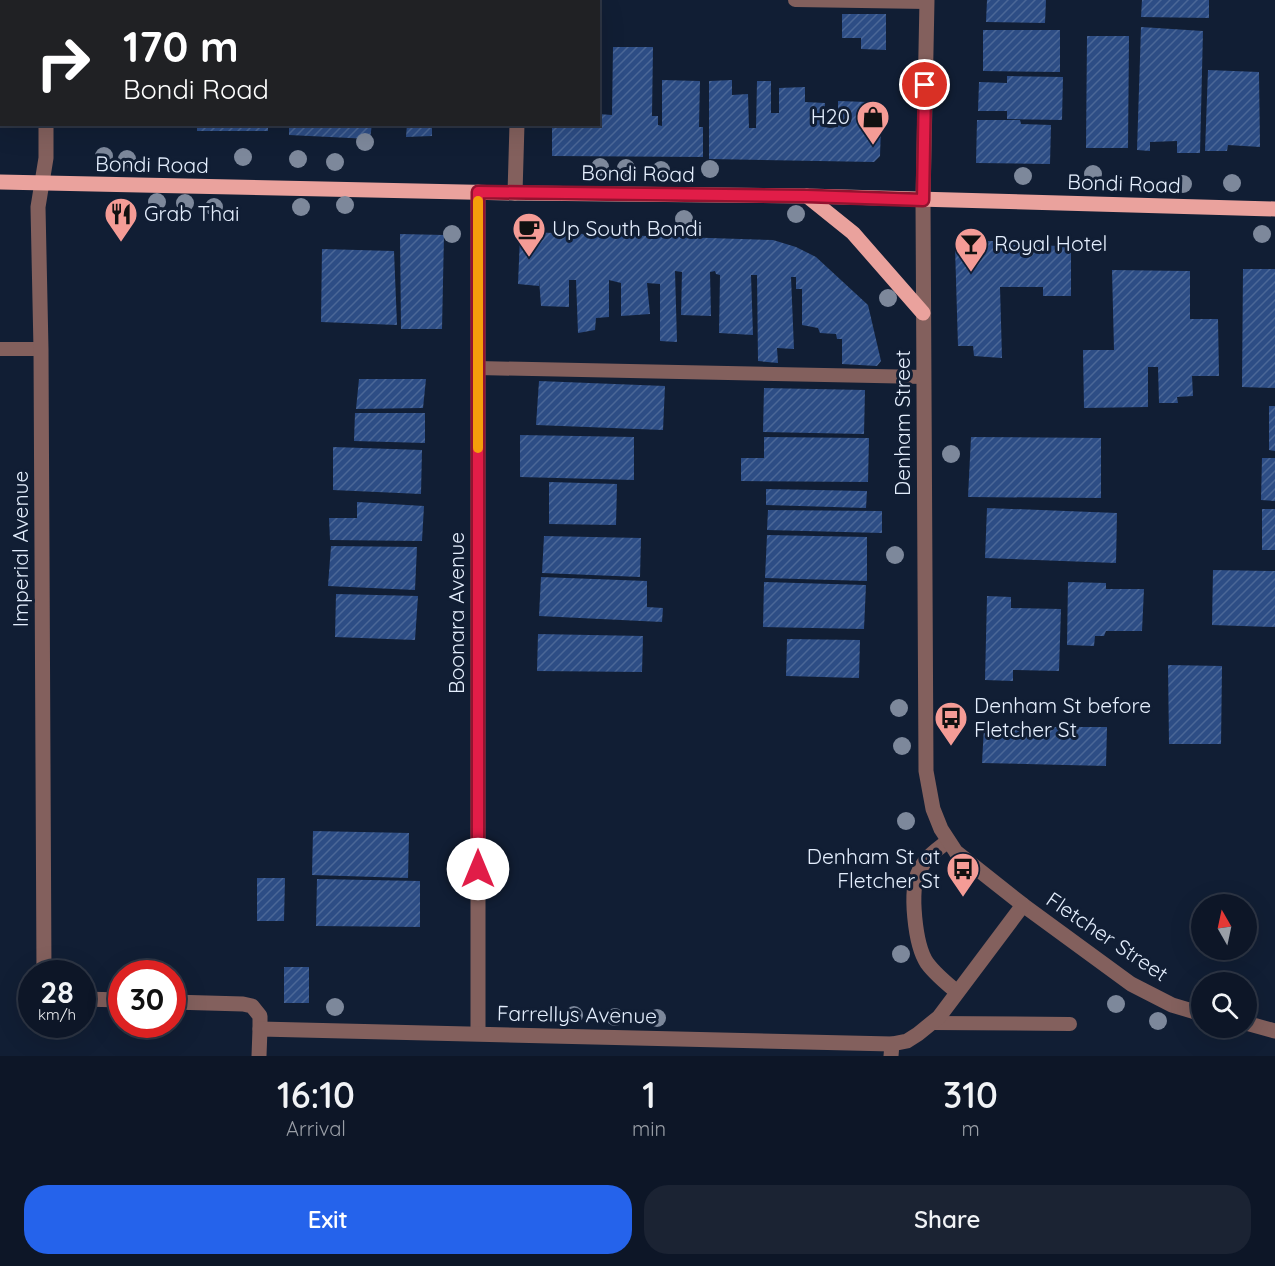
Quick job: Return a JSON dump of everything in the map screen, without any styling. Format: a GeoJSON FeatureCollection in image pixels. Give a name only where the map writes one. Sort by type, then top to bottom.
{"type":"FeatureCollection","features":[{"type":"Feature","properties":{"kind":"main road","name":"Bondi Road"},"geometry":{"type":"LineString","coordinates":[[0,182],[515,193],[807,196],[1275,209]]}},
{"type":"Feature","properties":{"kind":"main road"},"geometry":{"type":"LineString","coordinates":[[807,196],[853,233],[870,250],[923,313]]}},
{"type":"Feature","properties":{"kind":"street","name":"Denham Street"},"geometry":{"type":"LineString","coordinates":[[927,1],[923,200],[927,771],[933,809],[948,841],[956,852],[1023,905]]}},
{"type":"Feature","properties":{"kind":"street","name":"Imperial Avenue"},"geometry":{"type":"LineString","coordinates":[[44,960],[41,350],[38,207],[46,158],[46,126]]}},
{"type":"Feature","properties":{"kind":"street"},"geometry":{"type":"LineString","coordinates":[[515,193],[517,126]]}},
{"type":"Feature","properties":{"kind":"street","name":"Boonara Avenue"},"geometry":{"type":"LineString","coordinates":[[478,192],[478,1034]]}},
{"type":"Feature","properties":{"kind":"street"},"geometry":{"type":"LineString","coordinates":[[948,841],[930,854],[917,873],[915,916],[918,940],[925,960],[937,975],[957,992]]}},
{"type":"Feature","properties":{"kind":"street"},"geometry":{"type":"LineString","coordinates":[[892,1050],[932,1023],[1023,905]]}},
{"type":"Feature","properties":{"kind":"street","name":"Fletcher Street"},"geometry":{"type":"LineString","coordinates":[[1023,905],[1131,984],[1172,1005],[1191,1011]]}},
{"type":"Feature","properties":{"kind":"street"},"geometry":{"type":"LineString","coordinates":[[186,1002],[252,1006],[260,1016],[259,1056]]}},
{"type":"Feature","properties":{"kind":"street"},"geometry":{"type":"LineString","coordinates":[[1257,1026],[1275,1030]]}},
{"type":"Feature","properties":{"kind":"street","name":"Farrellys Avenue"},"geometry":{"type":"LineString","coordinates":[[260,1029],[478,1034],[892,1050]]}},
{"type":"Feature","properties":{"kind":"lane"},"geometry":{"type":"LineString","coordinates":[[795,0],[927,1]]}},
{"type":"Feature","properties":{"kind":"lane"},"geometry":{"type":"LineString","coordinates":[[0,349],[41,350]]}},
{"type":"Feature","properties":{"kind":"lane"},"geometry":{"type":"LineString","coordinates":[[478,368],[924,377]]}},
{"type":"Feature","properties":{"kind":"lane"},"geometry":{"type":"LineString","coordinates":[[932,1023],[1070,1024]]}},
{"type":"Feature","properties":{"kind":"building"},"geometry":{"type":"Polygon","coordinates":[[[987,0],[1046,0],[1045,23],[986,22],[987,0]]]}},
{"type":"Feature","properties":{"kind":"building"},"geometry":{"type":"Polygon","coordinates":[[[1142,0],[1209,0],[1209,18],[1141,17],[1142,0]]]}},
{"type":"Feature","properties":{"kind":"building"},"geometry":{"type":"Polygon","coordinates":[[[842,14],[886,14],[886,50],[861,49],[861,38],[842,38],[842,14]]]}},
{"type":"Feature","properties":{"kind":"building"},"geometry":{"type":"Polygon","coordinates":[[[1141,27],[1203,31],[1200,153],[1177,153],[1177,141],[1150,142],[1150,151],[1137,150],[1141,27]]]}},
{"type":"Feature","properties":{"kind":"building"},"geometry":{"type":"Polygon","coordinates":[[[983,30],[1060,30],[1060,72],[983,71],[983,30]]]}},
{"type":"Feature","properties":{"kind":"building"},"geometry":{"type":"Polygon","coordinates":[[[1087,36],[1129,36],[1128,148],[1086,148],[1087,36]]]}},
{"type":"Feature","properties":{"kind":"building"},"geometry":{"type":"Polygon","coordinates":[[[613,47],[653,47],[652,116],[658,116],[658,125],[662,126],[662,80],[700,81],[699,127],[703,127],[703,157],[552,156],[552,126],[600,126],[600,114],[612,115],[613,47]]]}},
{"type":"Feature","properties":{"kind":"building"},"geometry":{"type":"Polygon","coordinates":[[[1208,70],[1259,72],[1260,147],[1228,145],[1227,151],[1205,151],[1208,70]]]}},
{"type":"Feature","properties":{"kind":"building"},"geometry":{"type":"Polygon","coordinates":[[[1007,76],[1063,77],[1062,120],[1007,119],[1007,111],[978,111],[979,82],[1007,83],[1007,76]]]}},
{"type":"Feature","properties":{"kind":"building"},"geometry":{"type":"Polygon","coordinates":[[[732,80],[732,95],[748,94],[749,128],[756,128],[757,81],[771,81],[771,113],[779,113],[779,88],[805,87],[805,102],[825,103],[824,127],[838,127],[838,101],[868,102],[868,128],[881,127],[880,156],[874,162],[709,159],[709,81],[732,80]]]}},
{"type":"Feature","properties":{"kind":"building"},"geometry":{"type":"Polygon","coordinates":[[[977,120],[1020,120],[1021,124],[1051,125],[1050,164],[976,163],[977,120]]]}},
{"type":"Feature","properties":{"kind":"building"},"geometry":{"type":"Polygon","coordinates":[[[197,126],[268,126],[268,131],[197,131],[197,126]]]}},
{"type":"Feature","properties":{"kind":"building"},"geometry":{"type":"Polygon","coordinates":[[[289,126],[372,126],[370,139],[289,135],[289,126]]]}},
{"type":"Feature","properties":{"kind":"building"},"geometry":{"type":"Polygon","coordinates":[[[407,126],[432,126],[432,136],[406,137],[407,126]]]}},
{"type":"Feature","properties":{"kind":"building"},"geometry":{"type":"Polygon","coordinates":[[[525,232],[773,240],[796,247],[816,257],[868,305],[881,361],[877,366],[842,364],[842,339],[837,339],[836,334],[820,333],[818,328],[802,325],[802,289],[796,289],[796,277],[791,277],[794,349],[777,348],[778,363],[758,361],[757,275],[751,275],[753,335],[719,333],[720,275],[715,271],[710,272],[711,316],[681,315],[682,272],[675,271],[677,342],[660,341],[660,284],[647,283],[650,314],[621,316],[621,283],[609,280],[609,317],[596,318],[595,330],[578,333],[576,280],[569,280],[569,307],[541,306],[539,279],[539,286],[518,284],[520,237],[525,232]]]}},
{"type":"Feature","properties":{"kind":"building"},"geometry":{"type":"Polygon","coordinates":[[[400,234],[444,235],[442,329],[401,329],[400,234]]]}},
{"type":"Feature","properties":{"kind":"building"},"geometry":{"type":"Polygon","coordinates":[[[962,241],[1000,241],[1000,245],[1071,246],[1071,296],[1043,296],[1043,287],[1000,287],[1002,358],[974,356],[973,346],[958,346],[955,247],[962,241]]]}},
{"type":"Feature","properties":{"kind":"building"},"geometry":{"type":"Polygon","coordinates":[[[322,249],[394,251],[397,325],[321,322],[322,249]]]}},
{"type":"Feature","properties":{"kind":"building"},"geometry":{"type":"Polygon","coordinates":[[[1243,269],[1275,269],[1275,388],[1242,387],[1243,269]]]}},
{"type":"Feature","properties":{"kind":"building"},"geometry":{"type":"Polygon","coordinates":[[[1112,270],[1190,271],[1190,319],[1218,319],[1219,376],[1192,376],[1193,396],[1177,397],[1178,403],[1159,403],[1158,367],[1148,367],[1148,407],[1084,408],[1083,350],[1114,350],[1112,270]]]}},
{"type":"Feature","properties":{"kind":"building"},"geometry":{"type":"Polygon","coordinates":[[[359,379],[426,379],[423,408],[356,409],[359,379]]]}},
{"type":"Feature","properties":{"kind":"building"},"geometry":{"type":"Polygon","coordinates":[[[539,381],[665,386],[663,430],[536,425],[539,381]]]}},
{"type":"Feature","properties":{"kind":"building"},"geometry":{"type":"Polygon","coordinates":[[[764,388],[865,390],[864,434],[763,432],[764,388]]]}},
{"type":"Feature","properties":{"kind":"building"},"geometry":{"type":"Polygon","coordinates":[[[1269,406],[1275,406],[1275,451],[1269,450],[1269,406]]]}},
{"type":"Feature","properties":{"kind":"building"},"geometry":{"type":"Polygon","coordinates":[[[355,413],[425,413],[425,443],[354,441],[355,413]]]}},
{"type":"Feature","properties":{"kind":"building"},"geometry":{"type":"Polygon","coordinates":[[[520,435],[634,437],[634,480],[520,477],[520,435]]]}},
{"type":"Feature","properties":{"kind":"building"},"geometry":{"type":"Polygon","coordinates":[[[764,437],[869,438],[868,482],[741,481],[741,458],[764,458],[764,437]]]}},
{"type":"Feature","properties":{"kind":"building"},"geometry":{"type":"Polygon","coordinates":[[[971,437],[1101,438],[1101,498],[968,497],[971,437]]]}},
{"type":"Feature","properties":{"kind":"building"},"geometry":{"type":"Polygon","coordinates":[[[333,447],[422,450],[421,494],[333,490],[333,447]]]}},
{"type":"Feature","properties":{"kind":"building"},"geometry":{"type":"Polygon","coordinates":[[[1262,458],[1275,458],[1275,501],[1261,500],[1262,458]]]}},
{"type":"Feature","properties":{"kind":"building"},"geometry":{"type":"Polygon","coordinates":[[[549,482],[617,484],[616,525],[549,524],[549,482]]]}},
{"type":"Feature","properties":{"kind":"building"},"geometry":{"type":"Polygon","coordinates":[[[766,489],[867,491],[866,508],[766,505],[766,489]]]}},
{"type":"Feature","properties":{"kind":"building"},"geometry":{"type":"Polygon","coordinates":[[[357,502],[424,506],[422,541],[330,540],[329,518],[357,518],[357,502]]]}},
{"type":"Feature","properties":{"kind":"building"},"geometry":{"type":"Polygon","coordinates":[[[987,508],[1117,513],[1116,563],[985,558],[987,508]]]}},
{"type":"Feature","properties":{"kind":"building"},"geometry":{"type":"Polygon","coordinates":[[[1262,509],[1275,509],[1275,550],[1262,550],[1262,509]]]}},
{"type":"Feature","properties":{"kind":"building"},"geometry":{"type":"Polygon","coordinates":[[[768,510],[882,511],[882,533],[767,530],[768,510]]]}},
{"type":"Feature","properties":{"kind":"building"},"geometry":{"type":"Polygon","coordinates":[[[767,535],[867,537],[867,581],[765,578],[767,535]]]}},
{"type":"Feature","properties":{"kind":"building"},"geometry":{"type":"Polygon","coordinates":[[[544,536],[641,538],[640,577],[542,573],[544,536]]]}},
{"type":"Feature","properties":{"kind":"building"},"geometry":{"type":"Polygon","coordinates":[[[331,546],[417,547],[415,590],[328,586],[331,546]]]}},
{"type":"Feature","properties":{"kind":"building"},"geometry":{"type":"Polygon","coordinates":[[[1213,570],[1275,571],[1275,627],[1212,625],[1213,570]]]}},
{"type":"Feature","properties":{"kind":"building"},"geometry":{"type":"Polygon","coordinates":[[[541,577],[647,581],[647,607],[663,608],[662,622],[539,616],[541,577]]]}},
{"type":"Feature","properties":{"kind":"building"},"geometry":{"type":"Polygon","coordinates":[[[764,582],[866,585],[864,629],[763,627],[764,582]]]}},
{"type":"Feature","properties":{"kind":"building"},"geometry":{"type":"Polygon","coordinates":[[[1068,582],[1106,583],[1106,589],[1144,589],[1142,631],[1106,631],[1104,636],[1095,636],[1094,646],[1067,645],[1068,582]]]}},
{"type":"Feature","properties":{"kind":"building"},"geometry":{"type":"Polygon","coordinates":[[[336,594],[418,596],[415,640],[335,637],[336,594]]]}},
{"type":"Feature","properties":{"kind":"building"},"geometry":{"type":"Polygon","coordinates":[[[987,596],[1011,597],[1011,608],[1061,609],[1059,671],[1013,670],[1013,681],[985,680],[987,596]]]}},
{"type":"Feature","properties":{"kind":"building"},"geometry":{"type":"Polygon","coordinates":[[[538,634],[643,636],[642,672],[537,671],[538,634]]]}},
{"type":"Feature","properties":{"kind":"building"},"geometry":{"type":"Polygon","coordinates":[[[787,639],[860,640],[859,678],[786,676],[787,639]]]}},
{"type":"Feature","properties":{"kind":"building"},"geometry":{"type":"Polygon","coordinates":[[[1168,665],[1222,666],[1221,744],[1169,744],[1168,665]]]}},
{"type":"Feature","properties":{"kind":"building"},"geometry":{"type":"Polygon","coordinates":[[[984,727],[1107,727],[1106,766],[982,763],[984,727]]]}},
{"type":"Feature","properties":{"kind":"building"},"geometry":{"type":"Polygon","coordinates":[[[313,831],[409,833],[408,878],[312,875],[313,831]]]}},
{"type":"Feature","properties":{"kind":"building"},"geometry":{"type":"Polygon","coordinates":[[[257,878],[285,878],[284,921],[257,921],[257,878]]]}},
{"type":"Feature","properties":{"kind":"building"},"geometry":{"type":"Polygon","coordinates":[[[317,879],[420,881],[420,927],[316,926],[317,879]]]}},
{"type":"Feature","properties":{"kind":"building"},"geometry":{"type":"Polygon","coordinates":[[[284,967],[309,967],[309,1003],[284,1003],[284,967]]]}},
{"type":"Feature","properties":{"kind":"slow traffic"},"geometry":{"type":"LineString","coordinates":[[478,201],[478,448]]}},
{"type":"Feature","properties":{"kind":"place","name":"H20"},"geometry":{"type":"Point","coordinates":[873,146]}},
{"type":"Feature","properties":{"kind":"place","name":"Grab Thai"},"geometry":{"type":"Point","coordinates":[121,243]}},
{"type":"Feature","properties":{"kind":"place","name":"Up South Bondi"},"geometry":{"type":"Point","coordinates":[529,258]}},
{"type":"Feature","properties":{"kind":"place","name":"Royal Hotel"},"geometry":{"type":"Point","coordinates":[971,273]}},
{"type":"Feature","properties":{"kind":"place","name":"Denham St before Fletcher St"},"geometry":{"type":"Point","coordinates":[951,747]}},
{"type":"Feature","properties":{"kind":"place","name":"Denham St at Fletcher St"},"geometry":{"type":"Point","coordinates":[963,898]}},
{"type":"Feature","properties":{"kind":"route"},"geometry":{"type":"LineString","coordinates":[[478,869],[478,192],[807,196],[923,200],[925,85]]}}]}
